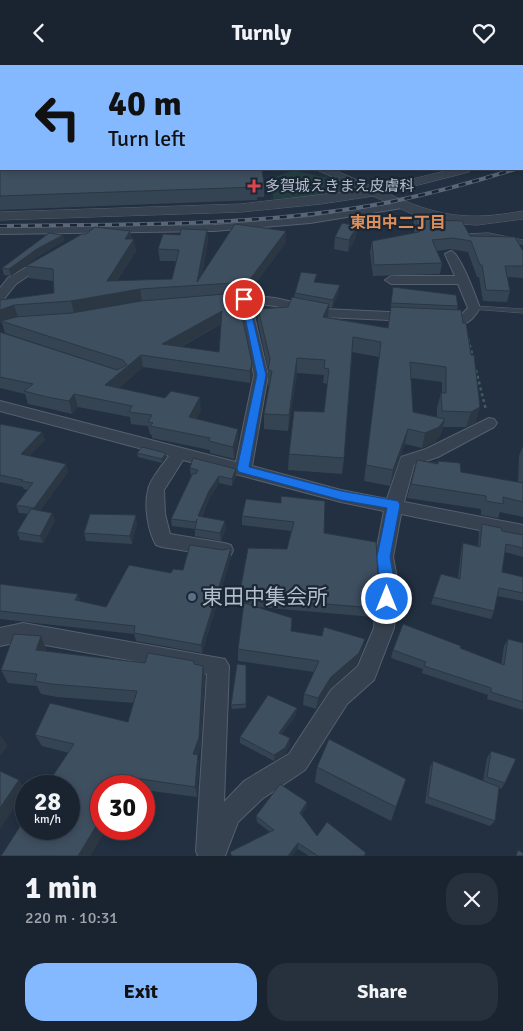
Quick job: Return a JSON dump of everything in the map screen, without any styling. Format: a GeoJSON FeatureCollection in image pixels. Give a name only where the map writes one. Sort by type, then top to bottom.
{"type":"FeatureCollection","features":[{"type":"Feature","properties":{"kind":"street"},"geometry":{"type":"LineString","coordinates":[[323,170],[430,215],[454,220],[503,219],[523,215]]}},
{"type":"Feature","properties":{"kind":"street"},"geometry":{"type":"LineString","coordinates":[[0,216],[249,207],[377,192],[440,178],[463,170]]}},
{"type":"Feature","properties":{"kind":"street"},"geometry":{"type":"LineString","coordinates":[[0,231],[214,228],[266,224],[404,205]]}},
{"type":"Feature","properties":{"kind":"street"},"geometry":{"type":"LineString","coordinates":[[76,242],[107,226],[116,213]]}},
{"type":"Feature","properties":{"kind":"street"},"geometry":{"type":"LineString","coordinates":[[0,296],[12,281],[29,268],[60,251]]}},
{"type":"Feature","properties":{"kind":"street"},"geometry":{"type":"LineString","coordinates":[[208,302],[244,299],[275,302],[324,313],[463,320],[474,308],[451,254]]}},
{"type":"Feature","properties":{"kind":"street"},"geometry":{"type":"LineString","coordinates":[[391,281],[464,281]]}},
{"type":"Feature","properties":{"kind":"street"},"geometry":{"type":"LineString","coordinates":[[243,469],[262,375],[244,299]]}},
{"type":"Feature","properties":{"kind":"street"},"geometry":{"type":"LineString","coordinates":[[3,411],[243,469],[341,496],[523,532]]}},
{"type":"Feature","properties":{"kind":"street"},"geometry":{"type":"LineString","coordinates":[[210,856],[229,814],[253,790],[297,762],[339,697],[366,673],[384,628],[388,585],[384,557],[394,505],[407,461],[432,453],[489,423]]}},
{"type":"Feature","properties":{"kind":"street"},"geometry":{"type":"LineString","coordinates":[[179,453],[156,490],[156,514],[162,540],[224,550]]}},
{"type":"Feature","properties":{"kind":"street"},"geometry":{"type":"LineString","coordinates":[[0,637],[23,632],[218,666],[210,856]]}},
{"type":"Feature","properties":{"kind":"lane"},"geometry":{"type":"LineString","coordinates":[[470,236],[489,235],[523,242]]}},
{"type":"Feature","properties":{"kind":"lane"},"geometry":{"type":"LineString","coordinates":[[474,308],[523,311]]}},
{"type":"Feature","properties":{"kind":"path"},"geometry":{"type":"LineString","coordinates":[[463,320],[473,358]]}},
{"type":"Feature","properties":{"kind":"path"},"geometry":{"type":"LineString","coordinates":[[475,367],[489,423]]}},
{"type":"Feature","properties":{"kind":"green space"},"geometry":{"type":"Polygon","coordinates":[[[293,170],[336,180],[349,188],[338,193],[273,199],[273,178],[293,170]]]}},
{"type":"Feature","properties":{"kind":"building"},"geometry":{"type":"Polygon","coordinates":[[[0,170],[262,170],[264,184],[257,184],[257,187],[0,196],[0,170]]]}},
{"type":"Feature","properties":{"kind":"building"},"geometry":{"type":"Polygon","coordinates":[[[415,216],[431,216],[431,220],[462,221],[470,236],[515,237],[523,251],[523,266],[505,266],[510,291],[486,290],[482,265],[480,265],[471,241],[452,238],[432,240],[442,263],[374,265],[372,241],[419,232],[415,216]]]}},
{"type":"Feature","properties":{"kind":"building"},"geometry":{"type":"Polygon","coordinates":[[[342,223],[357,226],[349,240],[335,237],[342,223]]]}},
{"type":"Feature","properties":{"kind":"building"},"geometry":{"type":"Polygon","coordinates":[[[235,224],[286,231],[248,282],[140,289],[71,301],[14,305],[0,310],[0,300],[54,293],[53,269],[26,266],[82,234],[86,234],[95,227],[130,231],[125,239],[134,239],[107,281],[172,279],[179,250],[158,249],[163,234],[180,235],[181,229],[207,230],[197,282],[235,224]]]}},
{"type":"Feature","properties":{"kind":"building"},"geometry":{"type":"Polygon","coordinates":[[[49,233],[63,235],[37,249],[9,269],[2,268],[49,233]]]}},
{"type":"Feature","properties":{"kind":"building"},"geometry":{"type":"Polygon","coordinates":[[[301,272],[317,274],[314,282],[340,285],[333,300],[295,293],[301,272]]]}},
{"type":"Feature","properties":{"kind":"building"},"geometry":{"type":"Polygon","coordinates":[[[393,287],[456,295],[458,306],[391,303],[393,287]]]}},
{"type":"Feature","properties":{"kind":"building"},"geometry":{"type":"Polygon","coordinates":[[[237,293],[252,363],[250,371],[141,355],[105,385],[165,398],[171,391],[200,397],[189,417],[238,429],[233,447],[209,441],[210,438],[150,426],[153,423],[148,422],[152,415],[129,412],[132,406],[74,394],[69,401],[47,397],[24,391],[33,384],[0,377],[0,332],[117,370],[127,365],[123,360],[1,321],[16,317],[72,313],[141,301],[237,293]],[[222,311],[162,344],[219,352],[222,311]]]}},
{"type":"Feature","properties":{"kind":"building"},"geometry":{"type":"Polygon","coordinates":[[[292,297],[329,304],[323,317],[388,328],[391,307],[461,310],[463,323],[466,323],[471,355],[474,355],[480,407],[471,412],[442,411],[441,393],[446,393],[446,367],[410,362],[413,412],[445,419],[439,427],[425,433],[408,429],[393,470],[366,465],[381,342],[353,337],[344,458],[289,454],[294,411],[324,412],[329,369],[324,368],[325,360],[297,358],[289,415],[264,414],[272,371],[268,370],[270,359],[258,309],[288,307],[292,297]]]}},
{"type":"Feature","properties":{"kind":"building"},"geometry":{"type":"Polygon","coordinates":[[[0,424],[42,432],[21,454],[66,464],[34,508],[16,505],[33,483],[0,475],[0,424]]]}},
{"type":"Feature","properties":{"kind":"building"},"geometry":{"type":"Polygon","coordinates":[[[142,447],[166,453],[162,459],[137,453],[142,447]]]}},
{"type":"Feature","properties":{"kind":"building"},"geometry":{"type":"Polygon","coordinates":[[[193,458],[236,469],[232,479],[219,476],[209,491],[198,516],[225,521],[220,533],[195,529],[197,519],[196,522],[171,519],[193,473],[196,474],[198,470],[190,468],[193,458]]]}},
{"type":"Feature","properties":{"kind":"building"},"geometry":{"type":"Polygon","coordinates":[[[417,460],[438,464],[438,461],[460,463],[461,472],[523,483],[523,502],[503,497],[503,504],[486,501],[486,496],[411,484],[417,460]]]}},
{"type":"Feature","properties":{"kind":"building"},"geometry":{"type":"Polygon","coordinates":[[[281,496],[325,501],[324,533],[376,542],[378,575],[375,608],[239,597],[248,548],[287,549],[294,522],[242,516],[246,499],[281,503],[281,496]]]}},
{"type":"Feature","properties":{"kind":"building"},"geometry":{"type":"Polygon","coordinates":[[[31,509],[52,513],[40,536],[17,532],[31,509]]]}},
{"type":"Feature","properties":{"kind":"building"},"geometry":{"type":"Polygon","coordinates":[[[90,514],[136,515],[130,536],[84,533],[90,514]]]}},
{"type":"Feature","properties":{"kind":"building"},"geometry":{"type":"Polygon","coordinates":[[[482,524],[501,528],[502,531],[523,535],[523,548],[506,544],[502,572],[523,577],[523,593],[499,588],[494,611],[433,597],[441,574],[460,579],[463,543],[480,547],[482,524]]]}},
{"type":"Feature","properties":{"kind":"building"},"geometry":{"type":"Polygon","coordinates":[[[190,545],[223,550],[231,548],[201,645],[134,633],[135,626],[0,611],[0,584],[78,594],[75,600],[106,607],[129,565],[171,573],[173,569],[183,570],[190,545]]]}},
{"type":"Feature","properties":{"kind":"building"},"geometry":{"type":"Polygon","coordinates":[[[244,603],[292,618],[291,631],[322,636],[324,627],[365,639],[359,653],[331,677],[318,698],[304,694],[319,661],[238,649],[244,603]]]}},
{"type":"Feature","properties":{"kind":"building"},"geometry":{"type":"Polygon","coordinates":[[[403,624],[504,665],[508,639],[523,643],[523,702],[491,692],[491,688],[424,666],[426,662],[393,650],[403,624]]]}},
{"type":"Feature","properties":{"kind":"building"},"geometry":{"type":"Polygon","coordinates":[[[14,634],[41,636],[36,650],[145,663],[148,653],[194,661],[194,664],[203,666],[199,738],[193,754],[198,755],[195,787],[155,781],[155,775],[90,775],[90,836],[78,856],[1,856],[15,834],[15,840],[80,840],[80,775],[53,775],[74,744],[35,735],[50,703],[128,722],[137,691],[51,684],[35,681],[37,674],[1,670],[14,634]]]}},
{"type":"Feature","properties":{"kind":"building"},"geometry":{"type":"Polygon","coordinates":[[[237,664],[246,665],[246,704],[231,705],[237,664]]]}},
{"type":"Feature","properties":{"kind":"building"},"geometry":{"type":"Polygon","coordinates":[[[268,695],[297,708],[279,733],[290,738],[285,748],[274,755],[240,737],[268,695]]]}},
{"type":"Feature","properties":{"kind":"building"},"geometry":{"type":"Polygon","coordinates":[[[329,739],[406,779],[396,807],[317,767],[329,739]]]}},
{"type":"Feature","properties":{"kind":"building"},"geometry":{"type":"Polygon","coordinates":[[[491,751],[516,759],[505,783],[487,777],[491,751]]]}},
{"type":"Feature","properties":{"kind":"building"},"geometry":{"type":"Polygon","coordinates":[[[433,761],[499,787],[495,821],[428,797],[433,761]]]}},
{"type":"Feature","properties":{"kind":"building"},"geometry":{"type":"Polygon","coordinates":[[[0,771],[15,778],[15,786],[0,808],[0,771]]]}},
{"type":"Feature","properties":{"kind":"building"},"geometry":{"type":"Polygon","coordinates":[[[280,784],[307,802],[300,813],[317,836],[327,822],[366,853],[364,856],[318,856],[298,843],[288,856],[232,856],[230,852],[274,830],[256,816],[280,784]]]}},
{"type":"Feature","properties":{"kind":"building"},"geometry":{"type":"Polygon","coordinates":[[[518,850],[523,853],[523,856],[516,856],[518,850]]]}},
{"type":"Feature","properties":{"kind":"railway"},"geometry":{"type":"LineString","coordinates":[[0,226],[196,223],[293,216],[390,202],[453,187],[512,170]]}},
{"type":"Feature","properties":{"kind":"place","name":"多賀城えきまえ皮膚科"},"geometry":{"type":"Point","coordinates":[254,186]}},
{"type":"Feature","properties":{"kind":"place","name":"東田中集会所"},"geometry":{"type":"Point","coordinates":[192,597]}},
{"type":"Feature","properties":{"kind":"district","name":"東田中二丁目"},"geometry":{"type":"Point","coordinates":[398,222]}},
{"type":"Feature","properties":{"kind":"route"},"geometry":{"type":"LineString","coordinates":[[244,299],[262,375],[243,469],[341,496],[394,505],[384,557],[388,585],[387,599]]}}]}
